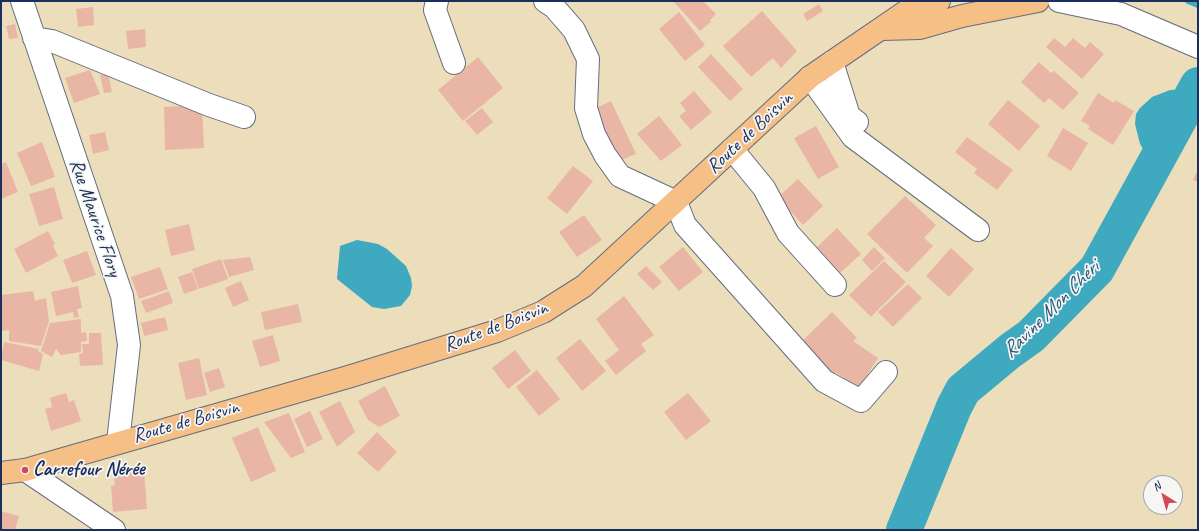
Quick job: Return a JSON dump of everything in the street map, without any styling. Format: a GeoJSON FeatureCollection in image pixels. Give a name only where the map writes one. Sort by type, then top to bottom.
{"type":"FeatureCollection","features":[{"type":"Feature","properties":{"kind":"main road","name":"Route de Boisvin"},"geometry":{"type":"LineString","coordinates":[[1,473],[24,470],[348,377],[497,331],[543,312],[584,286],[810,77],[911,8],[940,1]]}},
{"type":"Feature","properties":{"kind":"main road"},"geometry":{"type":"LineString","coordinates":[[882,29],[920,28],[962,16],[1038,1]]}},
{"type":"Feature","properties":{"kind":"street","name":"Rue Maurice Flory"},"geometry":{"type":"LineString","coordinates":[[22,1],[122,296],[129,345],[118,442]]}},
{"type":"Feature","properties":{"kind":"street"},"geometry":{"type":"LineString","coordinates":[[437,1],[435,10],[454,63]]}},
{"type":"Feature","properties":{"kind":"street"},"geometry":{"type":"LineString","coordinates":[[545,1],[554,7],[574,30],[588,59],[586,108],[594,134],[605,155],[620,176],[676,202],[685,225],[824,381],[861,401],[886,372]]}},
{"type":"Feature","properties":{"kind":"street"},"geometry":{"type":"LineString","coordinates":[[1059,1],[1113,8],[1171,36],[1198,47]]}},
{"type":"Feature","properties":{"kind":"street"},"geometry":{"type":"LineString","coordinates":[[34,38],[52,41],[209,105],[244,117]]}},
{"type":"Feature","properties":{"kind":"street"},"geometry":{"type":"LineString","coordinates":[[832,62],[849,116],[964,201]]}},
{"type":"Feature","properties":{"kind":"street"},"geometry":{"type":"LineString","coordinates":[[810,77],[853,137],[978,230]]}},
{"type":"Feature","properties":{"kind":"street"},"geometry":{"type":"LineString","coordinates":[[732,149],[764,188],[788,233],[834,285]]}},
{"type":"Feature","properties":{"kind":"street"},"geometry":{"type":"LineString","coordinates":[[24,470],[114,530]]}},
{"type":"Feature","properties":{"kind":"water"},"geometry":{"type":"Polygon","coordinates":[[[1184,89],[1194,106],[1196,115],[1191,123],[1175,135],[1153,157],[1146,154],[1140,144],[1135,124],[1136,114],[1152,97],[1170,90],[1184,89]]]}},
{"type":"Feature","properties":{"kind":"water"},"geometry":{"type":"Polygon","coordinates":[[[357,240],[378,244],[387,249],[406,266],[411,278],[412,286],[410,295],[401,306],[384,309],[372,307],[337,279],[340,246],[357,240]]]}},
{"type":"Feature","properties":{"kind":"building"},"geometry":{"type":"Polygon","coordinates":[[[673,1],[703,1],[716,14],[710,20],[711,22],[700,31],[673,1]]]}},
{"type":"Feature","properties":{"kind":"building"},"geometry":{"type":"Polygon","coordinates":[[[819,4],[823,11],[807,21],[803,14],[819,4]]]}},
{"type":"Feature","properties":{"kind":"building"},"geometry":{"type":"Polygon","coordinates":[[[93,7],[94,25],[78,27],[76,9],[93,7]]]}},
{"type":"Feature","properties":{"kind":"building"},"geometry":{"type":"Polygon","coordinates":[[[762,11],[797,51],[781,68],[773,58],[751,77],[723,46],[762,11]]]}},
{"type":"Feature","properties":{"kind":"building"},"geometry":{"type":"Polygon","coordinates":[[[679,12],[705,45],[685,61],[659,29],[679,12]]]}},
{"type":"Feature","properties":{"kind":"building"},"geometry":{"type":"Polygon","coordinates":[[[15,24],[18,38],[9,39],[6,26],[15,24]]]}},
{"type":"Feature","properties":{"kind":"building"},"geometry":{"type":"Polygon","coordinates":[[[145,29],[146,47],[128,49],[126,31],[145,29]]]}},
{"type":"Feature","properties":{"kind":"building"},"geometry":{"type":"Polygon","coordinates":[[[1054,38],[1065,47],[1073,38],[1085,48],[1090,42],[1104,54],[1082,79],[1046,47],[1054,38]]]}},
{"type":"Feature","properties":{"kind":"building"},"geometry":{"type":"Polygon","coordinates":[[[711,54],[743,89],[730,101],[698,67],[711,54]]]}},
{"type":"Feature","properties":{"kind":"building"},"geometry":{"type":"Polygon","coordinates":[[[478,57],[503,88],[463,121],[438,90],[478,57]]]}},
{"type":"Feature","properties":{"kind":"building"},"geometry":{"type":"Polygon","coordinates":[[[1039,62],[1051,73],[1054,71],[1079,93],[1063,110],[1049,98],[1044,103],[1021,82],[1039,62]]]}},
{"type":"Feature","properties":{"kind":"building"},"geometry":{"type":"Polygon","coordinates":[[[90,70],[100,94],[74,103],[65,78],[90,70]]]}},
{"type":"Feature","properties":{"kind":"building"},"geometry":{"type":"Polygon","coordinates":[[[108,73],[112,92],[104,93],[100,75],[108,73]]]}},
{"type":"Feature","properties":{"kind":"building"},"geometry":{"type":"Polygon","coordinates":[[[694,91],[712,112],[691,130],[679,116],[686,111],[680,103],[694,91]]]}},
{"type":"Feature","properties":{"kind":"building"},"geometry":{"type":"Polygon","coordinates":[[[1098,93],[1114,103],[1115,100],[1134,111],[1113,145],[1088,129],[1090,126],[1081,121],[1098,93]]]}},
{"type":"Feature","properties":{"kind":"building"},"geometry":{"type":"Polygon","coordinates":[[[1008,100],[1040,126],[1019,151],[988,124],[1008,100]]]}},
{"type":"Feature","properties":{"kind":"building"},"geometry":{"type":"Polygon","coordinates":[[[611,101],[636,154],[616,162],[592,110],[611,101]]]}},
{"type":"Feature","properties":{"kind":"building"},"geometry":{"type":"Polygon","coordinates":[[[202,105],[204,148],[165,150],[164,107],[202,105]]]}},
{"type":"Feature","properties":{"kind":"building"},"geometry":{"type":"Polygon","coordinates":[[[482,108],[493,122],[477,135],[465,121],[482,108]]]}},
{"type":"Feature","properties":{"kind":"building"},"geometry":{"type":"Polygon","coordinates":[[[659,116],[682,145],[661,161],[637,134],[659,116]]]}},
{"type":"Feature","properties":{"kind":"building"},"geometry":{"type":"Polygon","coordinates":[[[816,126],[839,167],[818,179],[794,138],[816,126]]]}},
{"type":"Feature","properties":{"kind":"building"},"geometry":{"type":"Polygon","coordinates":[[[1063,128],[1088,143],[1071,171],[1047,156],[1063,128]]]}},
{"type":"Feature","properties":{"kind":"building"},"geometry":{"type":"Polygon","coordinates":[[[105,132],[109,150],[93,154],[89,135],[105,132]]]}},
{"type":"Feature","properties":{"kind":"building"},"geometry":{"type":"Polygon","coordinates":[[[967,137],[1013,170],[997,190],[974,173],[977,169],[955,152],[967,137]]]}},
{"type":"Feature","properties":{"kind":"building"},"geometry":{"type":"Polygon","coordinates":[[[42,142],[55,177],[31,186],[17,153],[42,142]]]}},
{"type":"Feature","properties":{"kind":"building"},"geometry":{"type":"Polygon","coordinates":[[[6,162],[18,192],[1,199],[1,164],[6,162]]]}},
{"type":"Feature","properties":{"kind":"building"},"geometry":{"type":"Polygon","coordinates":[[[573,166],[593,181],[567,214],[547,198],[573,166]]]}},
{"type":"Feature","properties":{"kind":"building"},"geometry":{"type":"Polygon","coordinates":[[[1198,169],[1198,182],[1193,180],[1198,169]]]}},
{"type":"Feature","properties":{"kind":"building"},"geometry":{"type":"Polygon","coordinates":[[[798,179],[823,206],[803,225],[778,197],[798,179]]]}},
{"type":"Feature","properties":{"kind":"building"},"geometry":{"type":"Polygon","coordinates":[[[54,187],[63,219],[39,226],[29,194],[54,187]]]}},
{"type":"Feature","properties":{"kind":"building"},"geometry":{"type":"Polygon","coordinates":[[[905,196],[936,225],[924,238],[933,246],[907,273],[867,234],[905,196]]]}},
{"type":"Feature","properties":{"kind":"building"},"geometry":{"type":"Polygon","coordinates":[[[584,215],[602,240],[577,257],[559,232],[584,215]]]}},
{"type":"Feature","properties":{"kind":"building"},"geometry":{"type":"Polygon","coordinates":[[[189,224],[195,250],[171,256],[165,230],[189,224]]]}},
{"type":"Feature","properties":{"kind":"building"},"geometry":{"type":"Polygon","coordinates":[[[837,228],[861,254],[840,273],[817,247],[837,228]]]}},
{"type":"Feature","properties":{"kind":"building"},"geometry":{"type":"Polygon","coordinates":[[[48,231],[55,244],[53,245],[58,256],[26,273],[14,249],[48,231]]]}},
{"type":"Feature","properties":{"kind":"building"},"geometry":{"type":"Polygon","coordinates":[[[683,247],[703,272],[679,291],[659,267],[683,247]]]}},
{"type":"Feature","properties":{"kind":"building"},"geometry":{"type":"Polygon","coordinates":[[[874,247],[885,258],[872,271],[862,260],[874,247]]]}},
{"type":"Feature","properties":{"kind":"building"},"geometry":{"type":"Polygon","coordinates":[[[951,248],[974,269],[949,297],[926,276],[951,248]]]}},
{"type":"Feature","properties":{"kind":"building"},"geometry":{"type":"Polygon","coordinates":[[[87,251],[96,275],[72,283],[63,260],[87,251]]]}},
{"type":"Feature","properties":{"kind":"building"},"geometry":{"type":"Polygon","coordinates":[[[250,257],[254,270],[229,277],[223,260],[250,257]]]}},
{"type":"Feature","properties":{"kind":"building"},"geometry":{"type":"Polygon","coordinates":[[[221,259],[228,279],[199,289],[192,269],[221,259]]]}},
{"type":"Feature","properties":{"kind":"building"},"geometry":{"type":"Polygon","coordinates":[[[884,261],[906,282],[871,317],[849,295],[884,261]]]}},
{"type":"Feature","properties":{"kind":"building"},"geometry":{"type":"Polygon","coordinates":[[[646,266],[662,282],[653,290],[637,274],[646,266]]]}},
{"type":"Feature","properties":{"kind":"building"},"geometry":{"type":"Polygon","coordinates":[[[160,267],[168,289],[139,299],[131,277],[160,267]]]}},
{"type":"Feature","properties":{"kind":"building"},"geometry":{"type":"Polygon","coordinates":[[[192,272],[198,289],[184,294],[178,277],[192,272]]]}},
{"type":"Feature","properties":{"kind":"building"},"geometry":{"type":"Polygon","coordinates":[[[241,281],[249,300],[233,307],[225,288],[241,281]]]}},
{"type":"Feature","properties":{"kind":"building"},"geometry":{"type":"Polygon","coordinates":[[[908,284],[922,298],[893,327],[878,312],[908,284]]]}},
{"type":"Feature","properties":{"kind":"building"},"geometry":{"type":"Polygon","coordinates":[[[78,286],[82,308],[77,309],[79,317],[74,318],[73,312],[56,316],[51,292],[78,286]]]}},
{"type":"Feature","properties":{"kind":"building"},"geometry":{"type":"Polygon","coordinates":[[[33,291],[35,301],[46,298],[49,321],[41,346],[9,341],[9,330],[1,331],[1,295],[33,291]]]}},
{"type":"Feature","properties":{"kind":"building"},"geometry":{"type":"Polygon","coordinates":[[[169,291],[173,303],[146,313],[141,301],[169,291]]]}},
{"type":"Feature","properties":{"kind":"building"},"geometry":{"type":"Polygon","coordinates":[[[624,296],[654,335],[641,344],[646,351],[616,375],[605,361],[619,350],[596,319],[624,296]]]}},
{"type":"Feature","properties":{"kind":"building"},"geometry":{"type":"Polygon","coordinates":[[[298,304],[302,322],[265,330],[261,312],[298,304]]]}},
{"type":"Feature","properties":{"kind":"building"},"geometry":{"type":"Polygon","coordinates":[[[832,312],[857,338],[853,341],[878,358],[859,388],[837,373],[827,374],[799,344],[832,312]]]}},
{"type":"Feature","properties":{"kind":"building"},"geometry":{"type":"Polygon","coordinates":[[[165,317],[168,330],[144,336],[141,323],[165,317]]]}},
{"type":"Feature","properties":{"kind":"building"},"geometry":{"type":"Polygon","coordinates":[[[81,319],[81,333],[86,332],[87,341],[81,342],[81,352],[61,355],[56,349],[52,357],[41,351],[50,323],[81,319]]]}},
{"type":"Feature","properties":{"kind":"building"},"geometry":{"type":"Polygon","coordinates":[[[89,333],[101,333],[103,365],[80,366],[79,354],[83,353],[82,344],[89,344],[89,333]]]}},
{"type":"Feature","properties":{"kind":"building"},"geometry":{"type":"Polygon","coordinates":[[[273,335],[280,361],[260,367],[252,341],[273,335]]]}},
{"type":"Feature","properties":{"kind":"building"},"geometry":{"type":"Polygon","coordinates":[[[580,339],[606,371],[582,391],[556,358],[580,339]]]}},
{"type":"Feature","properties":{"kind":"building"},"geometry":{"type":"Polygon","coordinates":[[[4,342],[39,349],[38,351],[43,354],[39,371],[1,360],[4,342]]]}},
{"type":"Feature","properties":{"kind":"building"},"geometry":{"type":"Polygon","coordinates":[[[515,350],[531,371],[508,389],[492,368],[515,350]]]}},
{"type":"Feature","properties":{"kind":"building"},"geometry":{"type":"Polygon","coordinates":[[[199,358],[207,395],[186,400],[178,363],[199,358]]]}},
{"type":"Feature","properties":{"kind":"building"},"geometry":{"type":"Polygon","coordinates":[[[219,368],[225,387],[210,392],[204,373],[219,368]]]}},
{"type":"Feature","properties":{"kind":"building"},"geometry":{"type":"Polygon","coordinates":[[[537,370],[560,399],[539,416],[516,387],[537,370]]]}},
{"type":"Feature","properties":{"kind":"building"},"geometry":{"type":"Polygon","coordinates":[[[385,386],[400,416],[379,427],[368,420],[358,401],[385,386]]]}},
{"type":"Feature","properties":{"kind":"building"},"geometry":{"type":"Polygon","coordinates":[[[66,393],[69,402],[74,400],[81,421],[51,431],[45,409],[52,407],[50,398],[66,393]]]}},
{"type":"Feature","properties":{"kind":"building"},"geometry":{"type":"Polygon","coordinates":[[[688,393],[711,421],[686,440],[664,412],[688,393]]]}},
{"type":"Feature","properties":{"kind":"building"},"geometry":{"type":"Polygon","coordinates":[[[340,401],[355,432],[337,447],[319,412],[340,401]]]}},
{"type":"Feature","properties":{"kind":"building"},"geometry":{"type":"Polygon","coordinates":[[[310,411],[323,439],[307,447],[294,419],[310,411]]]}},
{"type":"Feature","properties":{"kind":"building"},"geometry":{"type":"Polygon","coordinates":[[[289,413],[305,452],[291,458],[264,422],[289,413]]]}},
{"type":"Feature","properties":{"kind":"building"},"geometry":{"type":"Polygon","coordinates":[[[258,427],[276,471],[251,482],[232,438],[258,427]]]}},
{"type":"Feature","properties":{"kind":"building"},"geometry":{"type":"Polygon","coordinates":[[[377,432],[397,452],[378,472],[357,453],[377,432]]]}},
{"type":"Feature","properties":{"kind":"building"},"geometry":{"type":"Polygon","coordinates":[[[144,470],[147,509],[113,512],[111,486],[115,485],[113,473],[144,470]]]}},
{"type":"Feature","properties":{"kind":"building"},"geometry":{"type":"Polygon","coordinates":[[[1,511],[19,516],[15,530],[1,530],[1,511]]]}},
{"type":"Feature","properties":{"kind":"waterway"},"geometry":{"type":"LineString","coordinates":[[1188,1],[1198,5]]}},
{"type":"Feature","properties":{"kind":"waterway","name":"Ravine Mon Chéri"},"geometry":{"type":"LineString","coordinates":[[904,530],[954,407],[963,390],[1010,351],[1031,336],[1097,269],[1198,85]]}},
{"type":"Feature","properties":{"kind":"place","name":"Carrefour Nérée"},"geometry":{"type":"Point","coordinates":[25,470]}}]}
